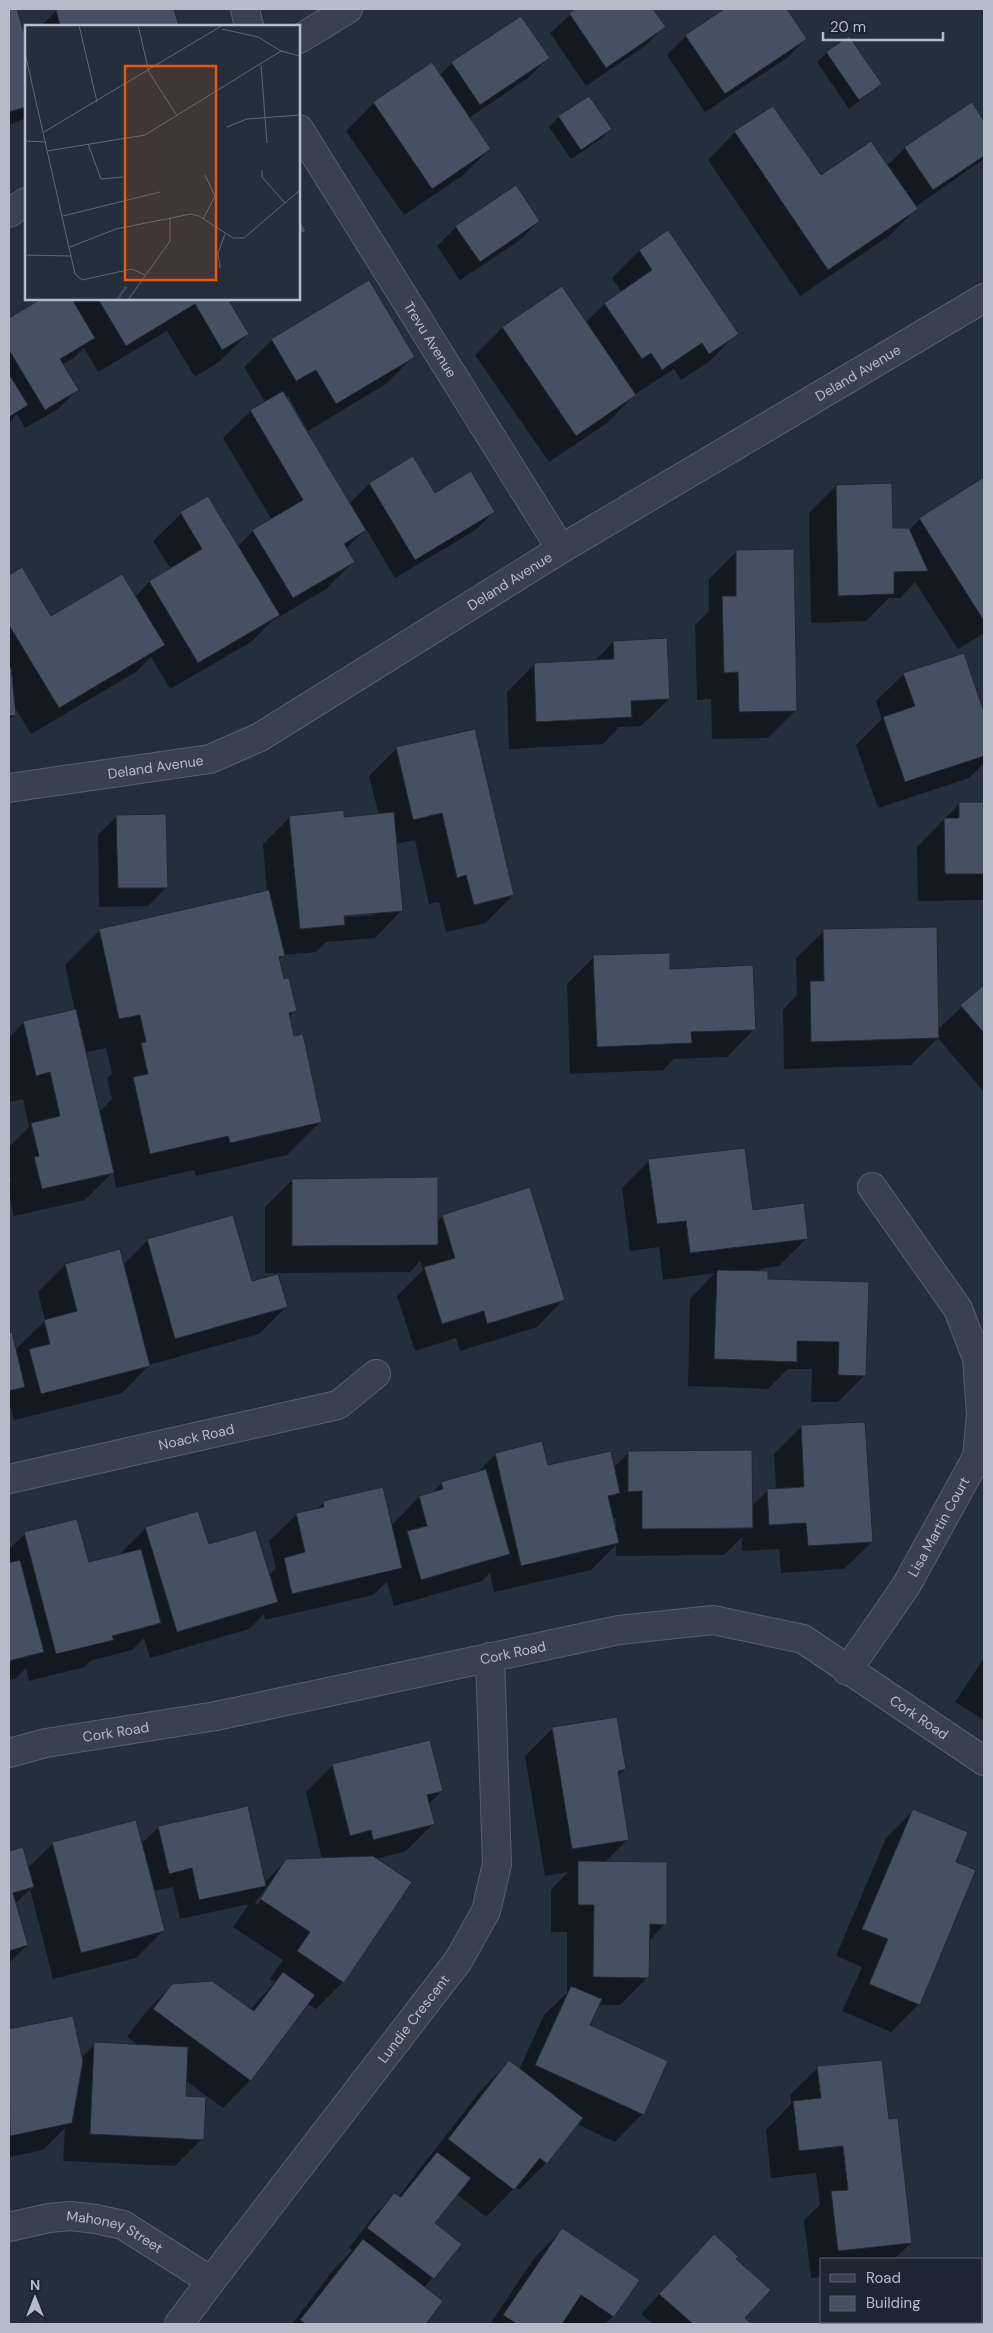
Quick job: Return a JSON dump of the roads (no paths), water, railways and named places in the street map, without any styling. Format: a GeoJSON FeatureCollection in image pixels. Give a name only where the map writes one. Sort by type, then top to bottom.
{"type":"FeatureCollection","features":[{"type":"Feature","properties":{"kind":"street"},"geometry":{"type":"LineString","coordinates":[[245,9],[249,25]]}},
{"type":"Feature","properties":{"kind":"street"},"geometry":{"type":"LineString","coordinates":[[300,38],[348,9]]}},
{"type":"Feature","properties":{"kind":"street","name":"Trevu Avenue"},"geometry":{"type":"LineString","coordinates":[[300,131],[561,549]]}},
{"type":"Feature","properties":{"kind":"street"},"geometry":{"type":"LineString","coordinates":[[9,213],[25,203]]}},
{"type":"Feature","properties":{"kind":"street","name":"Deland Avenue"},"geometry":{"type":"LineString","coordinates":[[9,788],[200,761],[227,752],[260,737],[561,549],[984,298]]}},
{"type":"Feature","properties":{"kind":"street","name":"Lisa Martin Court"},"geometry":{"type":"LineString","coordinates":[[848,1671],[906,1586],[977,1457],[981,1415],[977,1358],[958,1309],[872,1187]]}},
{"type":"Feature","properties":{"kind":"street","name":"Noack Road"},"geometry":{"type":"LineString","coordinates":[[9,1478],[338,1406],[376,1374]]}},
{"type":"Feature","properties":{"kind":"street","name":"Cork Road"},"geometry":{"type":"LineString","coordinates":[[9,1753],[46,1743],[216,1716],[619,1630],[713,1620],[803,1639],[984,1762]]}},
{"type":"Feature","properties":{"kind":"street","name":"Lundie Crescent"},"geometry":{"type":"LineString","coordinates":[[179,2324],[458,1961],[486,1911],[497,1864],[490,1657]]}},
{"type":"Feature","properties":{"kind":"street","name":"Mahoney Street"},"geometry":{"type":"LineString","coordinates":[[9,2227],[49,2218],[70,2216],[123,2225],[211,2280]]}}]}
